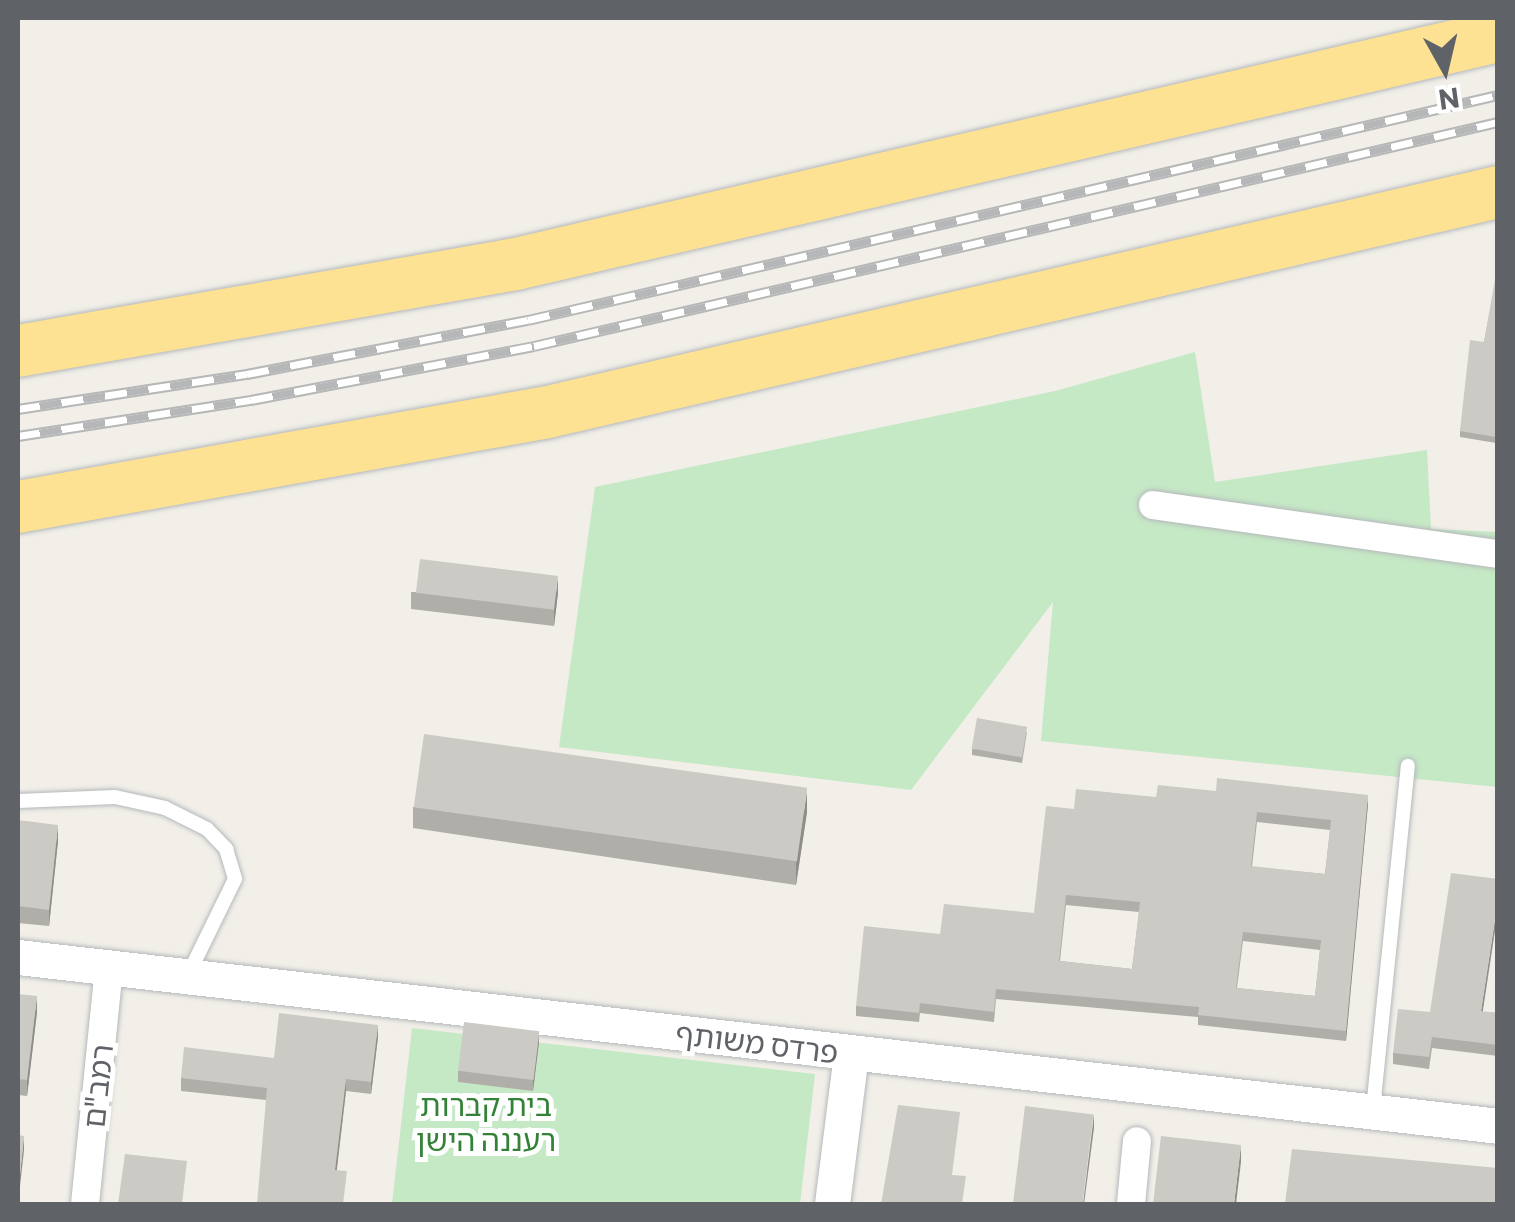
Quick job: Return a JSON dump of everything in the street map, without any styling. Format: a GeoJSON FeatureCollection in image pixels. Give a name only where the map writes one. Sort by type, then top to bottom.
{"type":"FeatureCollection","features":[{"type":"Feature","properties":{"kind":"highway"},"geometry":{"type":"LineString","coordinates":[[1014,148],[1498,22]]}},
{"type":"Feature","properties":{"kind":"highway"},"geometry":{"type":"LineString","coordinates":[[22,350],[516,264],[1498,36]]}},
{"type":"Feature","properties":{"kind":"highway"},"geometry":{"type":"LineString","coordinates":[[18,507],[548,412],[1498,192]]}},
{"type":"Feature","properties":{"kind":"highway"},"geometry":{"type":"LineString","coordinates":[[1276,243],[1498,213]]}},
{"type":"Feature","properties":{"kind":"street"},"geometry":{"type":"LineString","coordinates":[[1152,504],[1498,554]]}},
{"type":"Feature","properties":{"kind":"street","name":"פרדס משותף"},"geometry":{"type":"LineString","coordinates":[[18,957],[1498,1126]]}},
{"type":"Feature","properties":{"kind":"street","name":"רמב\"ם"},"geometry":{"type":"LineString","coordinates":[[84,1204],[109,968]]}},
{"type":"Feature","properties":{"kind":"street"},"geometry":{"type":"LineString","coordinates":[[832,1204],[851,1053]]}},
{"type":"Feature","properties":{"kind":"street"},"geometry":{"type":"LineString","coordinates":[[1131,1204],[1137,1141]]}},
{"type":"Feature","properties":{"kind":"lane"},"geometry":{"type":"LineString","coordinates":[[1373,1109],[1408,766]]}},
{"type":"Feature","properties":{"kind":"lane"},"geometry":{"type":"LineString","coordinates":[[18,801],[115,797],[165,808],[207,828],[226,850],[235,879],[187,976]]}},
{"type":"Feature","properties":{"kind":"green space"},"geometry":{"type":"Polygon","coordinates":[[[1195,352],[1215,482],[1427,450],[1431,529],[1497,532],[1497,787],[1041,741],[1053,602],[911,790],[559,747],[595,487],[1055,391],[1195,352]]]}},
{"type":"Feature","properties":{"kind":"green space","name":"בית קברות רעננה הישן"},"geometry":{"type":"Polygon","coordinates":[[[412,1028],[815,1074],[800,1204],[392,1204],[412,1028]]]}},
{"type":"Feature","properties":{"kind":"building"},"geometry":{"type":"Polygon","coordinates":[[[1497,268],[1496,437],[1460,431],[1470,340],[1484,342],[1497,268]]]}},
{"type":"Feature","properties":{"kind":"building"},"geometry":{"type":"Polygon","coordinates":[[[420,559],[558,576],[554,610],[416,593],[420,559]]]}},
{"type":"Feature","properties":{"kind":"building"},"geometry":{"type":"Polygon","coordinates":[[[977,718],[1027,727],[1022,757],[972,749],[977,718]]]}},
{"type":"Feature","properties":{"kind":"building"},"geometry":{"type":"Polygon","coordinates":[[[424,734],[807,788],[797,861],[414,807],[424,734]]]}},
{"type":"Feature","properties":{"kind":"building"},"geometry":{"type":"Polygon","coordinates":[[[1217,778],[1368,795],[1346,1031],[1198,1015],[1199,1007],[996,989],[994,1012],[920,1003],[919,1013],[856,1006],[864,926],[940,934],[944,904],[1034,913],[1046,806],[1074,809],[1076,789],[1156,797],[1158,785],[1216,791],[1217,778]],[[1257,812],[1251,866],[1325,874],[1331,820],[1257,812]],[[1066,895],[1059,961],[1132,969],[1140,902],[1066,895]],[[1243,932],[1236,988],[1315,996],[1321,940],[1243,932]]]}},
{"type":"Feature","properties":{"kind":"building"},"geometry":{"type":"Polygon","coordinates":[[[18,820],[58,825],[49,910],[18,906],[18,820]]]}},
{"type":"Feature","properties":{"kind":"building"},"geometry":{"type":"Polygon","coordinates":[[[1451,873],[1498,879],[1481,1011],[1498,1013],[1498,1045],[1432,1037],[1429,1057],[1393,1053],[1398,1009],[1430,1012],[1451,873]]]}},
{"type":"Feature","properties":{"kind":"building"},"geometry":{"type":"Polygon","coordinates":[[[18,994],[37,996],[27,1080],[18,1079],[18,994]]]}},
{"type":"Feature","properties":{"kind":"building"},"geometry":{"type":"Polygon","coordinates":[[[279,1013],[378,1025],[371,1082],[346,1079],[335,1170],[347,1171],[343,1204],[257,1204],[267,1088],[181,1078],[184,1047],[274,1058],[279,1013]]]}},
{"type":"Feature","properties":{"kind":"building"},"geometry":{"type":"Polygon","coordinates":[[[464,1022],[539,1031],[533,1080],[458,1071],[464,1022]]]}},
{"type":"Feature","properties":{"kind":"building"},"geometry":{"type":"Polygon","coordinates":[[[898,1105],[960,1112],[952,1175],[966,1176],[962,1204],[881,1204],[898,1105]]]}},
{"type":"Feature","properties":{"kind":"building"},"geometry":{"type":"Polygon","coordinates":[[[1025,1106],[1093,1114],[1082,1204],[1013,1204],[1025,1106]]]}},
{"type":"Feature","properties":{"kind":"building"},"geometry":{"type":"Polygon","coordinates":[[[18,1135],[24,1136],[18,1193],[18,1135]]]}},
{"type":"Feature","properties":{"kind":"building"},"geometry":{"type":"Polygon","coordinates":[[[1161,1136],[1241,1145],[1234,1204],[1153,1204],[1161,1136]]]}},
{"type":"Feature","properties":{"kind":"building"},"geometry":{"type":"Polygon","coordinates":[[[1292,1149],[1498,1168],[1498,1204],[1285,1204],[1292,1149]]]}},
{"type":"Feature","properties":{"kind":"building"},"geometry":{"type":"Polygon","coordinates":[[[125,1154],[187,1161],[182,1204],[118,1204],[125,1154]]]}},
{"type":"Feature","properties":{"kind":"railway"},"geometry":{"type":"LineString","coordinates":[[18,409],[247,374],[528,320],[1498,95]]}},
{"type":"Feature","properties":{"kind":"railway"},"geometry":{"type":"LineString","coordinates":[[18,436],[251,400],[534,346],[1498,122]]}}]}
